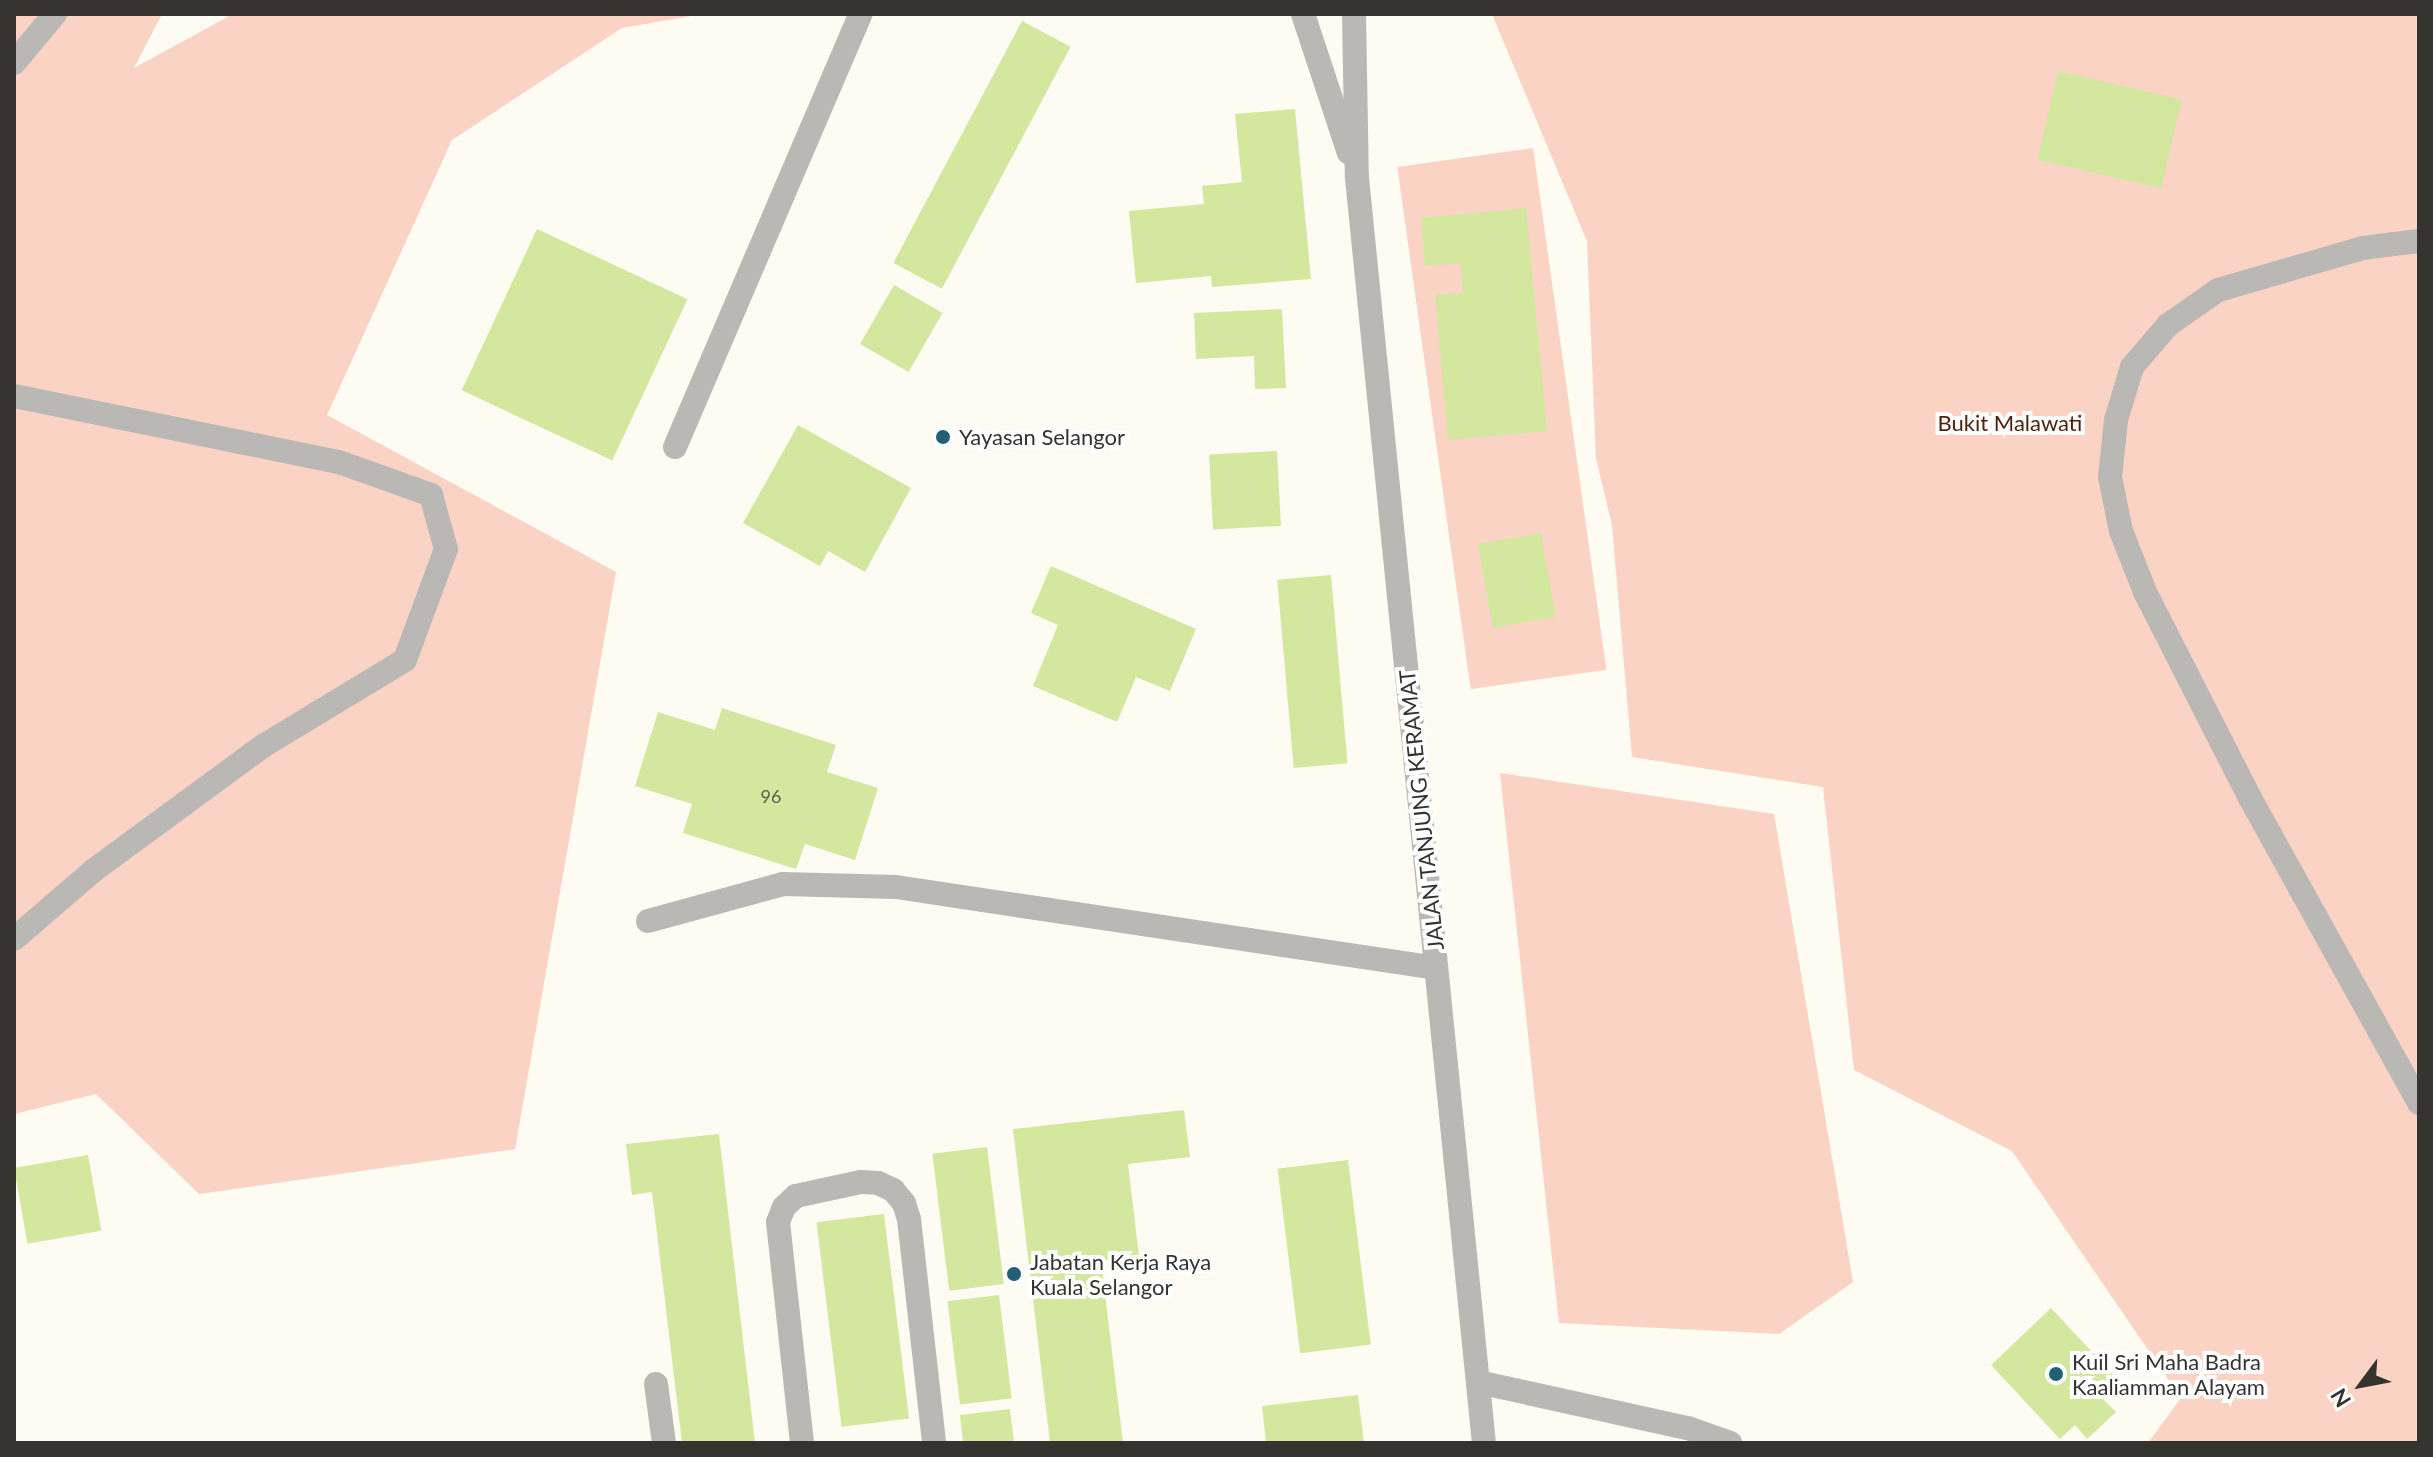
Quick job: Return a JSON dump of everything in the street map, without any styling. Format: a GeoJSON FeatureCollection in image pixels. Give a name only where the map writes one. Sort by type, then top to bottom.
{"type":"FeatureCollection","features":[{"type":"Feature","properties":{"kind":"street"},"geometry":{"type":"LineString","coordinates":[[14,63],[55,14]]}},
{"type":"Feature","properties":{"kind":"street"},"geometry":{"type":"LineString","coordinates":[[675,447],[861,14]]}},
{"type":"Feature","properties":{"kind":"street"},"geometry":{"type":"LineString","coordinates":[[1303,14],[1357,178]]}},
{"type":"Feature","properties":{"kind":"street"},"geometry":{"type":"LineString","coordinates":[[1351,14],[1357,178]]}},
{"type":"Feature","properties":{"kind":"street","name":"JALAN TANJUNG KERAMAT"},"geometry":{"type":"LineString","coordinates":[[1357,178],[1484,1443]]}},
{"type":"Feature","properties":{"kind":"street"},"geometry":{"type":"LineString","coordinates":[[2419,241],[2363,248],[2218,290],[2168,325],[2132,367],[2116,420],[2110,477],[2121,531],[2145,592],[2250,798],[2419,1103]]}},
{"type":"Feature","properties":{"kind":"street"},"geometry":{"type":"LineString","coordinates":[[14,396],[339,462],[431,495],[446,549],[405,660],[263,746],[93,871],[14,939]]}},
{"type":"Feature","properties":{"kind":"street"},"geometry":{"type":"LineString","coordinates":[[648,921],[783,884],[896,887],[1436,968]]}},
{"type":"Feature","properties":{"kind":"street"},"geometry":{"type":"LineString","coordinates":[[802,1443],[778,1222],[784,1207],[796,1196],[861,1182],[878,1183],[893,1190],[904,1203],[909,1219],[934,1443]]}},
{"type":"Feature","properties":{"kind":"street"},"geometry":{"type":"LineString","coordinates":[[1478,1382],[1688,1428],[1730,1443]]}},
{"type":"Feature","properties":{"kind":"street"},"geometry":{"type":"LineString","coordinates":[[656,1384],[664,1443]]}},
{"type":"Feature","properties":{"kind":"street"},"geometry":{"type":"LineString","coordinates":[[1651,1443],[1660,1432],[1674,1426],[1688,1428]]}},
{"type":"Feature","properties":{"kind":"green space"},"geometry":{"type":"Polygon","coordinates":[[[14,14],[162,14],[134,68],[233,14],[702,14],[622,28],[452,140],[327,415],[616,572],[515,1149],[199,1194],[96,1094],[14,1114],[14,14]]]}},
{"type":"Feature","properties":{"kind":"green space","name":"Bukit Malawati"},"geometry":{"type":"Polygon","coordinates":[[[1492,14],[2419,14],[2419,1443],[2148,1443],[2181,1398],[2012,1151],[1854,1070],[1823,787],[1632,757],[1612,525],[1596,458],[1587,241],[1492,14]]]}},
{"type":"Feature","properties":{"kind":"green space"},"geometry":{"type":"Polygon","coordinates":[[[1533,148],[1606,670],[1471,689],[1397,167],[1533,148]]]}},
{"type":"Feature","properties":{"kind":"green space"},"geometry":{"type":"Polygon","coordinates":[[[1500,773],[1774,814],[1853,1282],[1779,1334],[1559,1323],[1500,773]]]}},
{"type":"Feature","properties":{"kind":"building"},"geometry":{"type":"Polygon","coordinates":[[[1022,21],[1071,47],[942,289],[893,263],[1022,21]]]}},
{"type":"Feature","properties":{"kind":"building"},"geometry":{"type":"Polygon","coordinates":[[[2058,71],[2182,100],[2161,188],[2038,160],[2058,71]]]}},
{"type":"Feature","properties":{"kind":"building"},"geometry":{"type":"Polygon","coordinates":[[[1295,109],[1311,279],[1212,287],[1211,276],[1136,283],[1129,211],[1204,204],[1202,186],[1242,182],[1235,114],[1295,109]]]}},
{"type":"Feature","properties":{"kind":"building"},"geometry":{"type":"Polygon","coordinates":[[[1526,208],[1547,431],[1448,440],[1435,295],[1463,293],[1460,263],[1425,266],[1421,218],[1526,208]]]}},
{"type":"Feature","properties":{"kind":"building"},"geometry":{"type":"Polygon","coordinates":[[[537,229],[687,299],[612,460],[462,390],[537,229]]]}},
{"type":"Feature","properties":{"kind":"building"},"geometry":{"type":"Polygon","coordinates":[[[894,285],[942,313],[908,372],[860,344],[894,285]]]}},
{"type":"Feature","properties":{"kind":"building"},"geometry":{"type":"Polygon","coordinates":[[[1282,309],[1286,388],[1255,389],[1254,356],[1196,359],[1194,313],[1282,309]]]}},
{"type":"Feature","properties":{"kind":"building"},"geometry":{"type":"Polygon","coordinates":[[[798,425],[911,488],[865,572],[828,551],[820,566],[743,523],[798,425]]]}},
{"type":"Feature","properties":{"kind":"building"},"geometry":{"type":"Polygon","coordinates":[[[1277,451],[1281,526],[1213,529],[1209,455],[1277,451]]]}},
{"type":"Feature","properties":{"kind":"building"},"geometry":{"type":"Polygon","coordinates":[[[1541,533],[1556,617],[1493,628],[1478,544],[1541,533]]]}},
{"type":"Feature","properties":{"kind":"building"},"geometry":{"type":"Polygon","coordinates":[[[1051,566],[1196,629],[1170,691],[1136,677],[1117,722],[1033,686],[1058,625],[1031,613],[1051,566]]]}},
{"type":"Feature","properties":{"kind":"building"},"geometry":{"type":"Polygon","coordinates":[[[1331,575],[1347,763],[1294,768],[1277,580],[1331,575]]]}},
{"type":"Feature","properties":{"kind":"building"},"geometry":{"type":"Polygon","coordinates":[[[722,708],[836,745],[827,772],[878,788],[855,860],[805,844],[796,869],[683,833],[692,804],[635,786],[658,712],[715,730],[722,708]]]}},
{"type":"Feature","properties":{"kind":"building"},"geometry":{"type":"Polygon","coordinates":[[[1184,1110],[1190,1157],[1128,1164],[1139,1256],[1101,1261],[1123,1443],[1050,1443],[1013,1129],[1184,1110]]]}},
{"type":"Feature","properties":{"kind":"building"},"geometry":{"type":"Polygon","coordinates":[[[719,1134],[755,1443],[682,1443],[652,1192],[632,1195],[626,1144],[719,1134]]]}},
{"type":"Feature","properties":{"kind":"building"},"geometry":{"type":"Polygon","coordinates":[[[987,1147],[1004,1284],[949,1291],[932,1154],[987,1147]]]}},
{"type":"Feature","properties":{"kind":"building"},"geometry":{"type":"Polygon","coordinates":[[[88,1155],[101,1231],[28,1244],[14,1168],[88,1155]]]}},
{"type":"Feature","properties":{"kind":"building"},"geometry":{"type":"Polygon","coordinates":[[[1348,1160],[1371,1345],[1300,1353],[1278,1169],[1348,1160]]]}},
{"type":"Feature","properties":{"kind":"building"},"geometry":{"type":"Polygon","coordinates":[[[884,1214],[909,1418],[842,1427],[817,1222],[884,1214]]]}},
{"type":"Feature","properties":{"kind":"building"},"geometry":{"type":"Polygon","coordinates":[[[999,1295],[1012,1398],[960,1405],[947,1301],[999,1295]]]}},
{"type":"Feature","properties":{"kind":"building","name":"Kuil Sri Maha Badra Kaaliamman Alayam"},"geometry":{"type":"Polygon","coordinates":[[[2051,1308],[2120,1382],[2103,1399],[2116,1412],[2087,1439],[2075,1425],[2060,1439],[1991,1365],[2051,1308]]]}},
{"type":"Feature","properties":{"kind":"building"},"geometry":{"type":"Polygon","coordinates":[[[1358,1395],[1364,1443],[1266,1443],[1262,1406],[1358,1395]]]}},
{"type":"Feature","properties":{"kind":"building"},"geometry":{"type":"Polygon","coordinates":[[[1010,1409],[1014,1443],[963,1443],[960,1415],[1010,1409]]]}},
{"type":"Feature","properties":{"kind":"place","name":"Yayasan Selangor"},"geometry":{"type":"Point","coordinates":[943,437]}},
{"type":"Feature","properties":{"kind":"place","name":"Jabatan Kerja Raya Kuala Selangor"},"geometry":{"type":"Point","coordinates":[1014,1274]}},
{"type":"Feature","properties":{"kind":"place","name":"Kuil Sri Maha Badra Kaaliamman Alayam"},"geometry":{"type":"Point","coordinates":[2056,1374]}}]}
